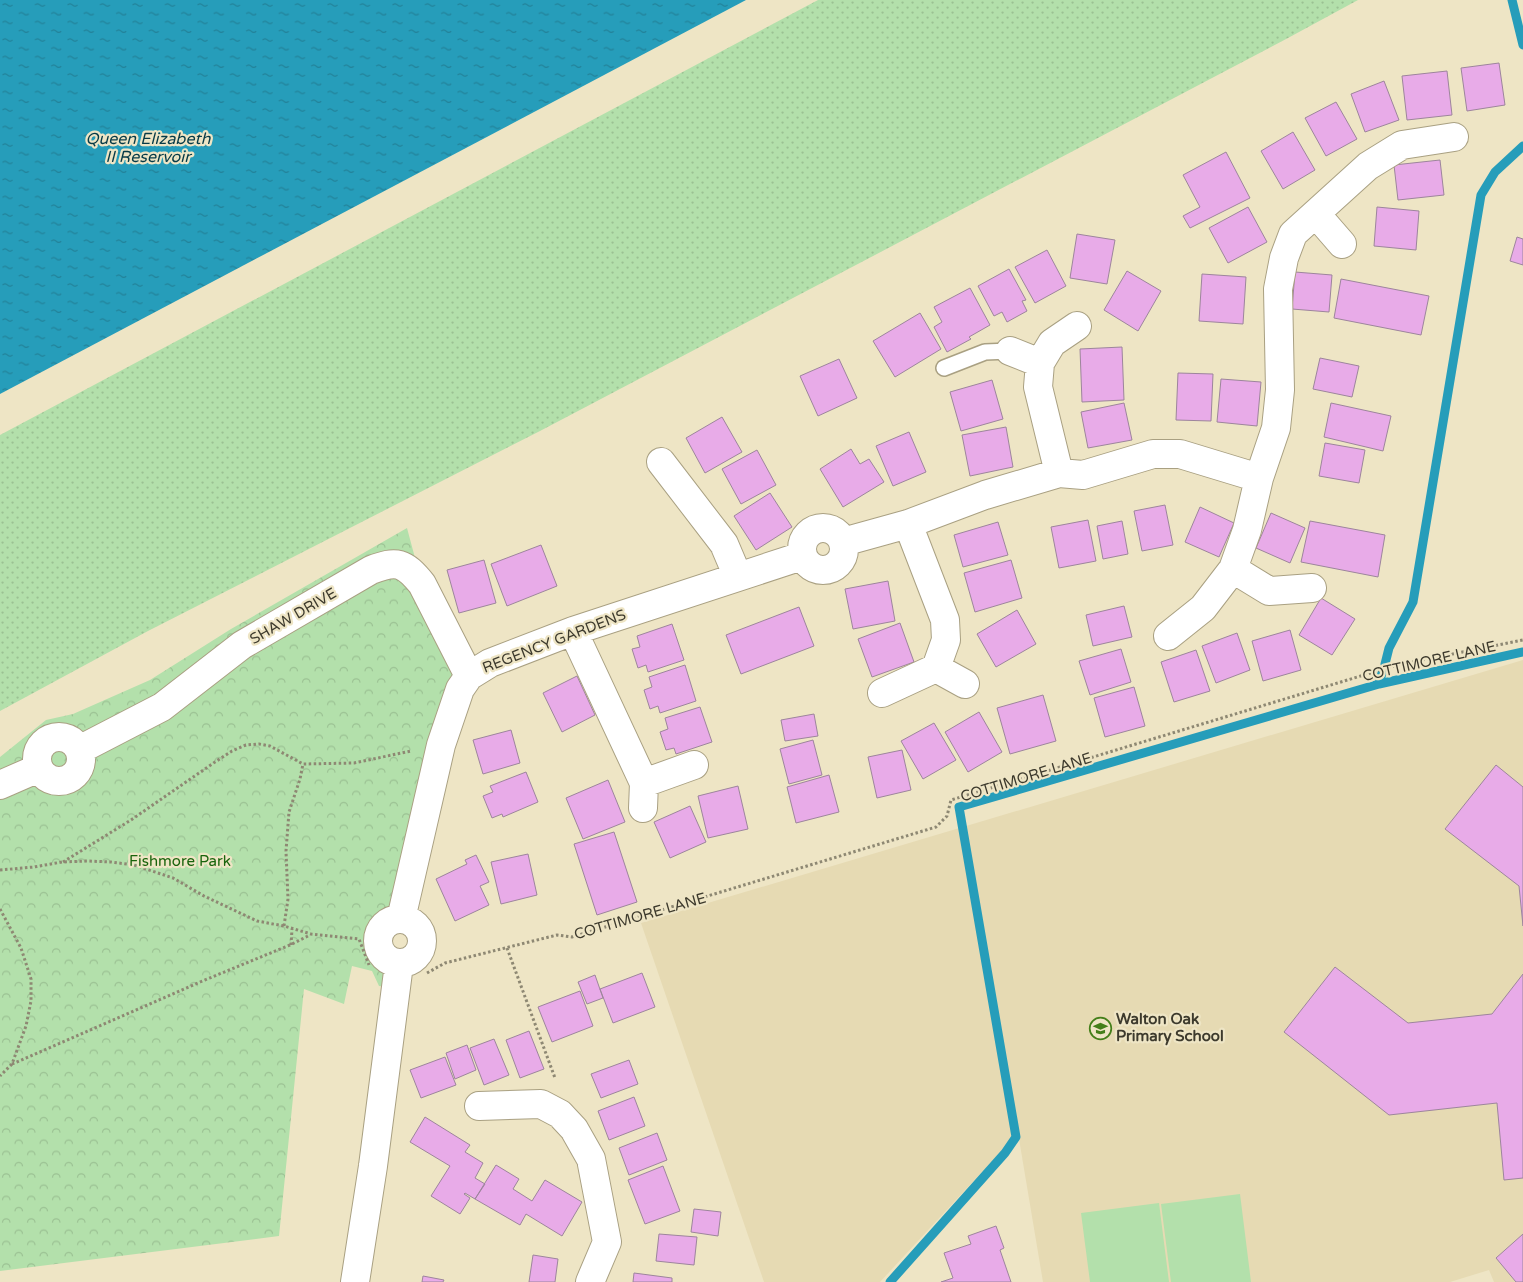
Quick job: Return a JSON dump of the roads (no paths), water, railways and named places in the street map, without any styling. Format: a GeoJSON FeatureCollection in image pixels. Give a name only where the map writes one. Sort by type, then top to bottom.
{"type":"FeatureCollection","features":[{"type":"Feature","properties":{"kind":"street"},"geometry":{"type":"LineString","coordinates":[[1168,636],[1203,608],[1233,569],[1247,530],[1259,478],[1276,428],[1280,390],[1278,289],[1284,258],[1293,234],[1368,166],[1402,145],[1454,137]]}},
{"type":"Feature","properties":{"kind":"street"},"geometry":{"type":"LineString","coordinates":[[1316,214],[1342,244]]}},
{"type":"Feature","properties":{"kind":"street"},"geometry":{"type":"LineString","coordinates":[[1060,473],[1038,387],[1040,363],[1052,343],[1077,326]]}},
{"type":"Feature","properties":{"kind":"street"},"geometry":{"type":"LineString","coordinates":[[1010,351],[1040,363]]}},
{"type":"Feature","properties":{"kind":"street","name":"REGENCY GARDENS"},"geometry":{"type":"LineString","coordinates":[[355,1282],[399,964],[388,960],[384,956],[378,946],[378,940],[385,925],[390,921],[401,919],[441,745],[460,689],[470,676],[490,663],[573,631],[802,556],[801,545],[804,539],[808,533],[817,528],[828,528],[839,534],[843,542],[908,524],[984,495],[1060,473],[1083,475],[1153,454],[1180,454],[1259,478]]}},
{"type":"Feature","properties":{"kind":"street"},"geometry":{"type":"LineString","coordinates":[[661,462],[724,544],[738,577]]}},
{"type":"Feature","properties":{"kind":"street"},"geometry":{"type":"LineString","coordinates":[[882,693],[936,668],[946,640],[945,620],[908,524]]}},
{"type":"Feature","properties":{"kind":"street","name":"SHAW DRIVE"},"geometry":{"type":"LineString","coordinates":[[0,785],[39,768],[51,780],[68,779],[77,772],[79,767],[81,761],[79,750],[162,706],[242,645],[371,570],[385,565],[400,564],[412,572],[422,584],[470,676]]}},
{"type":"Feature","properties":{"kind":"street"},"geometry":{"type":"LineString","coordinates":[[1233,569],[1269,591],[1312,588]]}},
{"type":"Feature","properties":{"kind":"street"},"geometry":{"type":"LineString","coordinates":[[573,631],[643,796],[694,765]]}},
{"type":"Feature","properties":{"kind":"street"},"geometry":{"type":"LineString","coordinates":[[936,668],[965,684]]}},
{"type":"Feature","properties":{"kind":"street"},"geometry":{"type":"LineString","coordinates":[[479,1106],[541,1104],[560,1114],[574,1129],[591,1159],[607,1242],[590,1282]]}},
{"type":"Feature","properties":{"kind":"lane"},"geometry":{"type":"LineString","coordinates":[[944,368],[984,352],[1010,351]]}},
{"type":"Feature","properties":{"kind":"water","name":"Queen Elizabeth II Reservoir"},"geometry":{"type":"Polygon","coordinates":[[[0,0],[746,0],[0,394],[0,0]]]}},
{"type":"Feature","properties":{"kind":"waterway"},"geometry":{"type":"LineString","coordinates":[[1512,0],[1523,45]]}},
{"type":"Feature","properties":{"kind":"waterway"},"geometry":{"type":"LineString","coordinates":[[1385,664],[1389,648],[1413,602],[1481,195],[1495,172],[1523,146]]}},
{"type":"Feature","properties":{"kind":"waterway"},"geometry":{"type":"LineString","coordinates":[[1379,684],[1523,652]]}},
{"type":"Feature","properties":{"kind":"waterway"},"geometry":{"type":"LineString","coordinates":[[890,1282],[1005,1153],[1016,1137],[959,807],[1379,684],[1382,673]]}},
{"type":"Feature","properties":{"kind":"place","name":"Walton Oak Primary School"},"geometry":{"type":"Point","coordinates":[1100,1028]}},
{"type":"Feature","properties":{"kind":"park label","name":"Fishmore Park"},"geometry":{"type":"Point","coordinates":[180,861]}}]}
